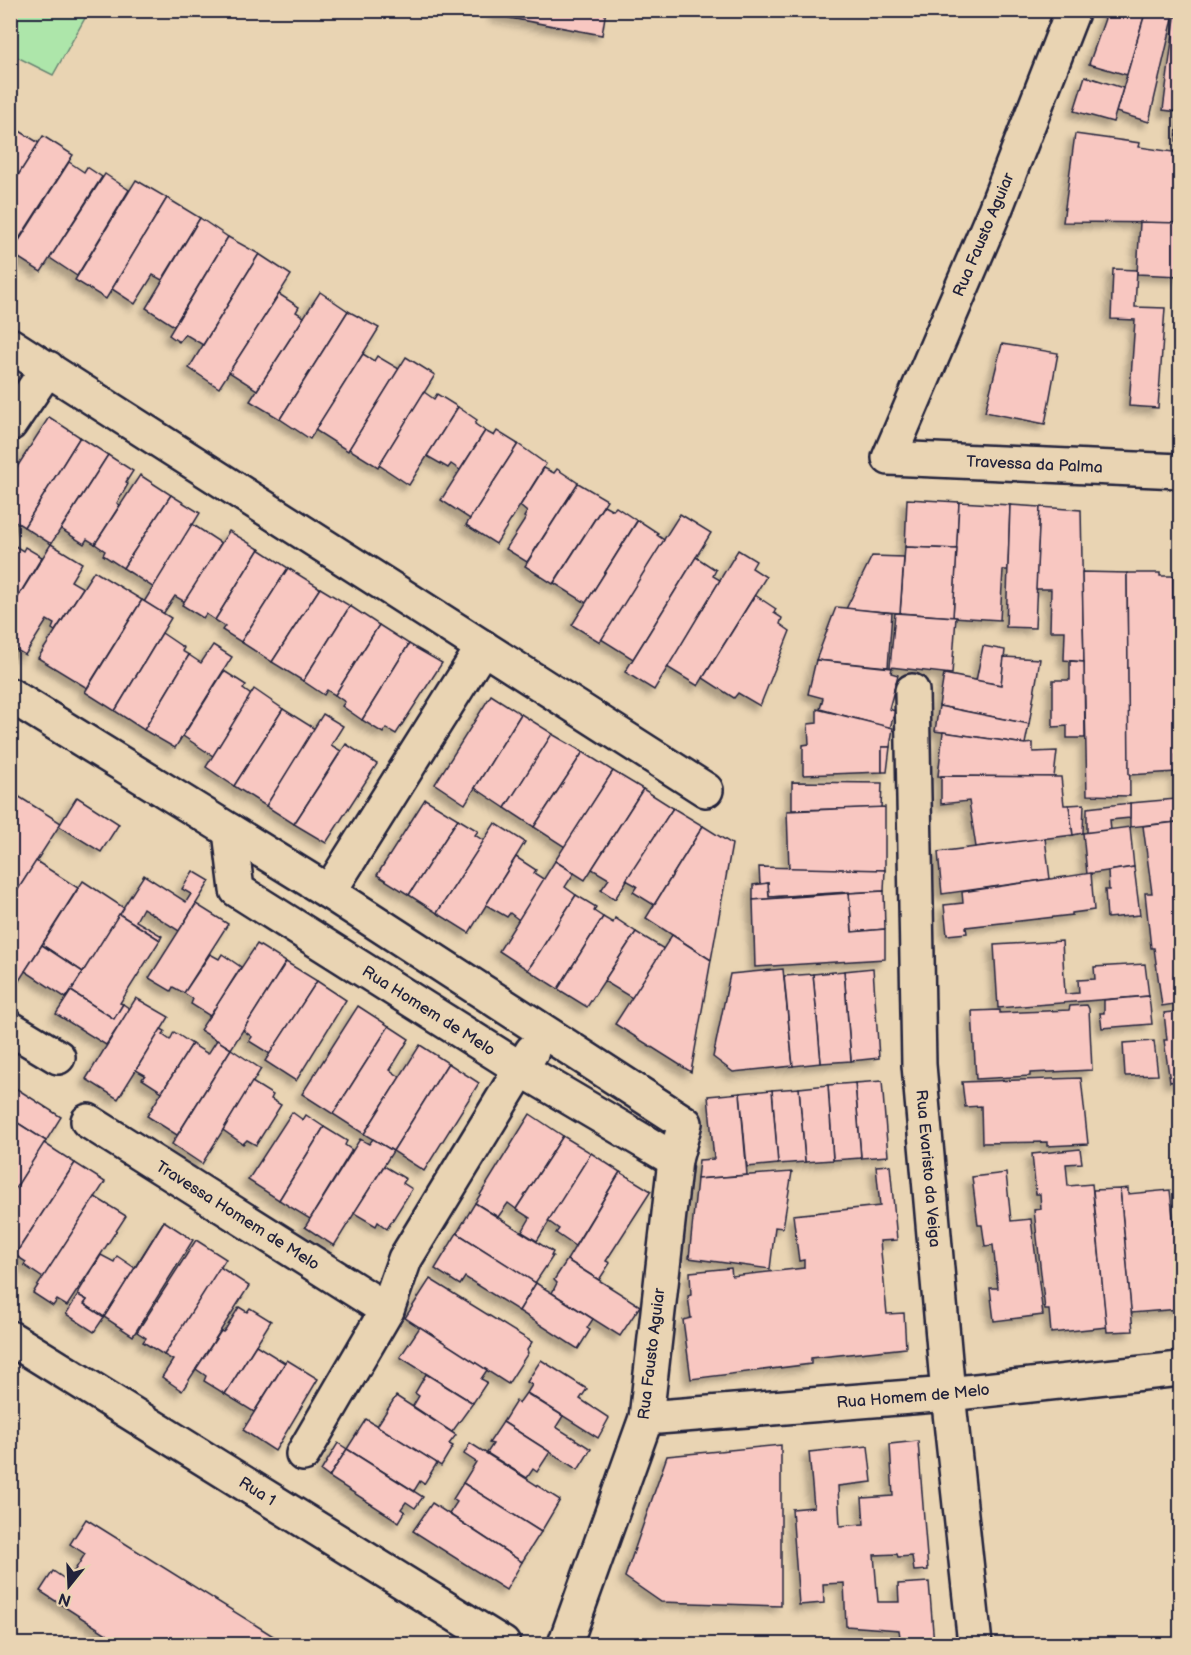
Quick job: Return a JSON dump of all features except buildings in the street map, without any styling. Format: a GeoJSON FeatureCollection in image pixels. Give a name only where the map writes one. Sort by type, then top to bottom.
{"type":"FeatureCollection","features":[{"type":"Feature","properties":{"kind":"street","name":"Rua Fausto Aguiar"},"geometry":{"type":"LineString","coordinates":[[889,458],[995,210],[1074,10]]}},
{"type":"Feature","properties":{"kind":"street"},"geometry":{"type":"LineString","coordinates":[[10,345],[705,790]]}},
{"type":"Feature","properties":{"kind":"street"},"geometry":{"type":"LineString","coordinates":[[10,424],[48,368]]}},
{"type":"Feature","properties":{"kind":"street","name":"Travessa da Palma"},"geometry":{"type":"LineString","coordinates":[[889,458],[1180,471]]}},
{"type":"Feature","properties":{"kind":"street"},"geometry":{"type":"LineString","coordinates":[[330,892],[483,647]]}},
{"type":"Feature","properties":{"kind":"street","name":"Rua Evaristo da Veiga"},"geometry":{"type":"LineString","coordinates":[[912,691],[919,1065],[948,1394],[975,1644]]}},
{"type":"Feature","properties":{"kind":"street"},"geometry":{"type":"LineString","coordinates":[[11,695],[330,892],[544,1031],[403,1262],[387,1310],[303,1454]]}},
{"type":"Feature","properties":{"kind":"street","name":"Rua Homem de Melo"},"geometry":{"type":"LineString","coordinates":[[230,831],[237,890],[521,1069],[675,1160]]}},
{"type":"Feature","properties":{"kind":"street"},"geometry":{"type":"LineString","coordinates":[[10,1028],[58,1057]]}},
{"type":"Feature","properties":{"kind":"street","name":"Rua Fausto Aguiar"},"geometry":{"type":"LineString","coordinates":[[544,1031],[685,1123],[675,1160],[646,1418],[565,1644]]}},
{"type":"Feature","properties":{"kind":"street","name":"Travessa Homem de Melo"},"geometry":{"type":"LineString","coordinates":[[88,1121],[387,1310]]}},
{"type":"Feature","properties":{"kind":"street","name":"Rua 1"},"geometry":{"type":"LineString","coordinates":[[10,1338],[503,1644]]}},
{"type":"Feature","properties":{"kind":"street","name":"Rua Homem de Melo"},"geometry":{"type":"LineString","coordinates":[[646,1418],[948,1394],[1180,1369]]}},
{"type":"Feature","properties":{"kind":"green space"},"geometry":{"type":"Polygon","coordinates":[[[10,11],[89,11],[53,75],[11,54],[10,11]]]}}]}
